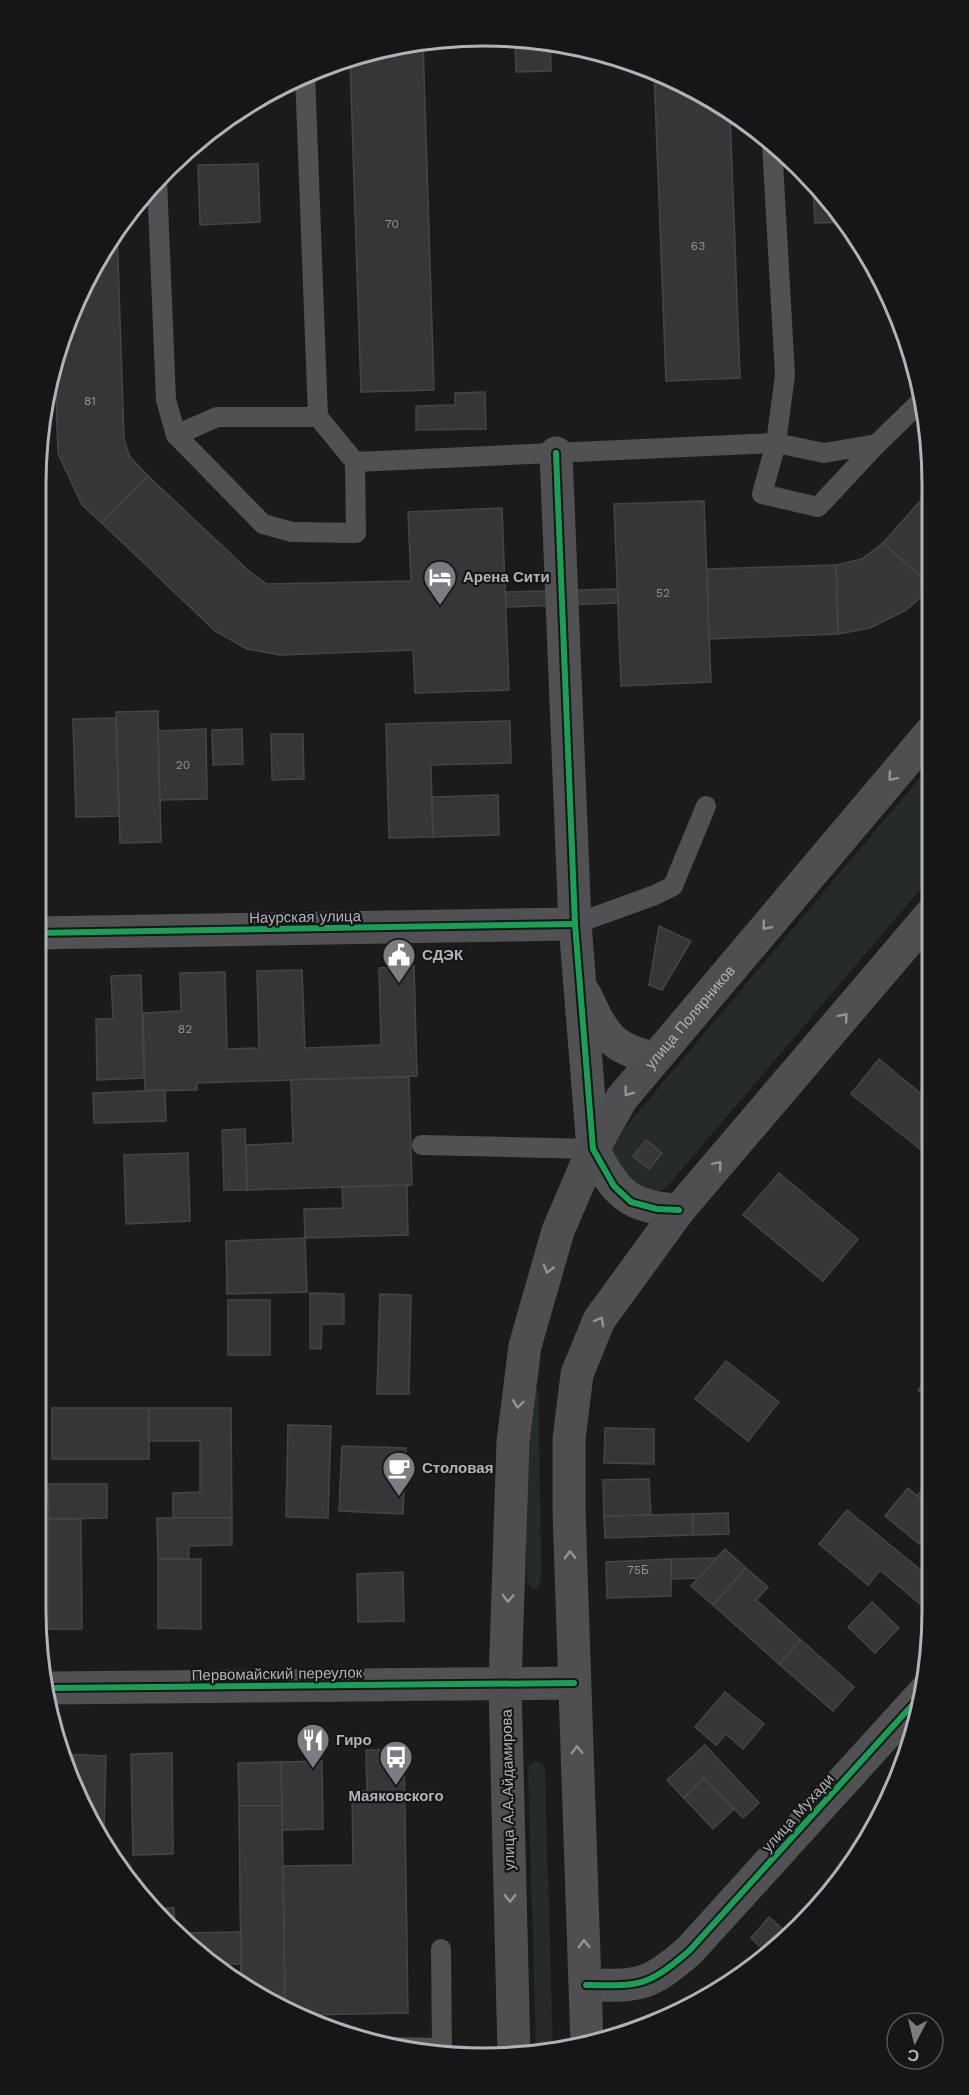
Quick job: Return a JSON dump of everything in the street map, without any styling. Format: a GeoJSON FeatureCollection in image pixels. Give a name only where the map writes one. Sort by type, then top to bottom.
{"type":"FeatureCollection","features":[{"type":"Feature","properties":{"kind":"main road","name":"улица Полярников"},"geometry":{"type":"LineString","coordinates":[[525,1346],[558,1231],[593,1149],[622,1098],[922,742]]}},
{"type":"Feature","properties":{"kind":"main road"},"geometry":{"type":"LineString","coordinates":[[587,2036],[568,1439],[577,1374],[599,1320],[679,1210],[922,925]]}},
{"type":"Feature","properties":{"kind":"main road","name":"улица А.А.Айдамирова"},"geometry":{"type":"LineString","coordinates":[[514,2048],[505,1683],[512,1464],[525,1346]]}},
{"type":"Feature","properties":{"kind":"street"},"geometry":{"type":"LineString","coordinates":[[556,453],[575,924],[593,1149],[614,1186],[631,1202],[657,1209],[679,1210]]}},
{"type":"Feature","properties":{"kind":"street","name":"Наурская улица"},"geometry":{"type":"LineString","coordinates":[[46,933],[575,924]]}},
{"type":"Feature","properties":{"kind":"street"},"geometry":{"type":"LineString","coordinates":[[579,980],[602,1030],[627,1052],[654,1058]]}},
{"type":"Feature","properties":{"kind":"street","name":"Первомайский переулок"},"geometry":{"type":"LineString","coordinates":[[54,1688],[574,1683]]}},
{"type":"Feature","properties":{"kind":"street","name":"улица Мухади"},"geometry":{"type":"LineString","coordinates":[[586,1985],[631,1986],[660,1976],[689,1951],[912,1705]]}},
{"type":"Feature","properties":{"kind":"lane"},"geometry":{"type":"LineString","coordinates":[[158,193],[166,400],[176,435],[264,524],[292,532],[356,533],[355,462],[318,417],[305,85]]}},
{"type":"Feature","properties":{"kind":"lane"},"geometry":{"type":"LineString","coordinates":[[773,155],[785,375],[776,443],[762,494],[818,507],[915,407]]}},
{"type":"Feature","properties":{"kind":"lane"},"geometry":{"type":"LineString","coordinates":[[176,435],[217,417],[318,417]]}},
{"type":"Feature","properties":{"kind":"lane"},"geometry":{"type":"LineString","coordinates":[[355,462],[776,443],[824,453],[877,444]]}},
{"type":"Feature","properties":{"kind":"lane"},"geometry":{"type":"LineString","coordinates":[[575,924],[655,895],[673,886],[706,806]]}},
{"type":"Feature","properties":{"kind":"lane"},"geometry":{"type":"LineString","coordinates":[[422,1145],[593,1149]]}},
{"type":"Feature","properties":{"kind":"lane"},"geometry":{"type":"LineString","coordinates":[[441,1949],[442,2047]]}},
{"type":"Feature","properties":{"kind":"shaded area"},"geometry":{"type":"Polygon","coordinates":[[[922,775],[922,888],[665,1189],[654,1192],[641,1190],[610,1156],[612,1143],[922,775]]]}},
{"type":"Feature","properties":{"kind":"shaded area"},"geometry":{"type":"Polygon","coordinates":[[[536,1388],[539,1392],[541,1579],[537,1589],[531,1589],[527,1580],[525,1477],[536,1388]]]}},
{"type":"Feature","properties":{"kind":"shaded area"},"geometry":{"type":"Polygon","coordinates":[[[536,1761],[543,1764],[545,1770],[553,2043],[536,2046],[528,1770],[530,1764],[536,1761]]]}},
{"type":"Feature","properties":{"kind":"building"},"geometry":{"type":"Polygon","coordinates":[[[515,47],[550,51],[551,71],[516,72],[515,47]]]}},
{"type":"Feature","properties":{"kind":"building"},"geometry":{"type":"Polygon","coordinates":[[[423,51],[434,390],[361,392],[350,68],[371,61],[423,51]]]}},
{"type":"Feature","properties":{"kind":"building"},"geometry":{"type":"Polygon","coordinates":[[[654,81],[704,105],[730,122],[740,378],[666,381],[654,81]]]}},
{"type":"Feature","properties":{"kind":"building"},"geometry":{"type":"Polygon","coordinates":[[[258,164],[260,222],[200,225],[198,165],[258,164]]]}},
{"type":"Feature","properties":{"kind":"building"},"geometry":{"type":"Polygon","coordinates":[[[813,195],[835,222],[815,223],[813,195]]]}},
{"type":"Feature","properties":{"kind":"building"},"geometry":{"type":"Polygon","coordinates":[[[118,245],[124,439],[130,457],[148,476],[102,523],[82,505],[58,453],[56,394],[61,371],[80,317],[105,265],[118,245]]]}},
{"type":"Feature","properties":{"kind":"building"},"geometry":{"type":"Polygon","coordinates":[[[485,392],[486,429],[416,430],[416,406],[455,405],[455,393],[485,392]]]}},
{"type":"Feature","properties":{"kind":"building"},"geometry":{"type":"Polygon","coordinates":[[[148,476],[251,573],[267,584],[411,581],[408,512],[502,508],[509,690],[415,693],[413,650],[280,655],[247,649],[215,631],[102,523],[148,476]]]}},
{"type":"Feature","properties":{"kind":"building"},"geometry":{"type":"Polygon","coordinates":[[[922,499],[922,578],[883,543],[922,499]]]}},
{"type":"Feature","properties":{"kind":"building"},"geometry":{"type":"Polygon","coordinates":[[[704,501],[711,682],[621,686],[614,504],[704,501]]]}},
{"type":"Feature","properties":{"kind":"building"},"geometry":{"type":"Polygon","coordinates":[[[883,543],[922,578],[922,596],[906,610],[870,628],[838,634],[836,565],[862,559],[883,543]]]}},
{"type":"Feature","properties":{"kind":"building"},"geometry":{"type":"Polygon","coordinates":[[[836,565],[838,634],[709,639],[707,569],[836,565]]]}},
{"type":"Feature","properties":{"kind":"building"},"geometry":{"type":"Polygon","coordinates":[[[618,589],[618,603],[506,607],[506,592],[618,589]]]}},
{"type":"Feature","properties":{"kind":"building"},"geometry":{"type":"Polygon","coordinates":[[[158,711],[161,842],[120,843],[116,712],[158,711]]]}},
{"type":"Feature","properties":{"kind":"building"},"geometry":{"type":"Polygon","coordinates":[[[116,718],[119,816],[76,817],[73,719],[116,718]]]}},
{"type":"Feature","properties":{"kind":"building"},"geometry":{"type":"Polygon","coordinates":[[[510,721],[511,763],[431,765],[433,837],[389,838],[386,724],[510,721]]]}},
{"type":"Feature","properties":{"kind":"building"},"geometry":{"type":"Polygon","coordinates":[[[206,729],[207,799],[160,800],[158,731],[206,729]]]}},
{"type":"Feature","properties":{"kind":"building"},"geometry":{"type":"Polygon","coordinates":[[[242,729],[243,764],[213,765],[212,730],[242,729]]]}},
{"type":"Feature","properties":{"kind":"building"},"geometry":{"type":"Polygon","coordinates":[[[271,734],[303,734],[304,779],[272,780],[271,734]]]}},
{"type":"Feature","properties":{"kind":"building"},"geometry":{"type":"Polygon","coordinates":[[[498,795],[499,835],[433,837],[432,797],[498,795]]]}},
{"type":"Feature","properties":{"kind":"building"},"geometry":{"type":"Polygon","coordinates":[[[659,926],[691,941],[662,990],[649,985],[659,926]]]}},
{"type":"Feature","properties":{"kind":"building"},"geometry":{"type":"Polygon","coordinates":[[[414,966],[417,1076],[197,1083],[197,1090],[145,1091],[143,1013],[181,1011],[180,973],[225,972],[227,1049],[259,1048],[257,971],[302,970],[305,1048],[381,1045],[379,968],[414,966]]]}},
{"type":"Feature","properties":{"kind":"building"},"geometry":{"type":"Polygon","coordinates":[[[141,975],[144,1078],[97,1080],[96,1019],[113,1019],[111,976],[141,975]]]}},
{"type":"Feature","properties":{"kind":"building"},"geometry":{"type":"Polygon","coordinates":[[[879,1059],[922,1095],[921,1150],[851,1094],[879,1059]]]}},
{"type":"Feature","properties":{"kind":"building"},"geometry":{"type":"Polygon","coordinates":[[[409,1077],[412,1185],[247,1190],[246,1145],[293,1143],[291,1080],[409,1077]]]}},
{"type":"Feature","properties":{"kind":"building"},"geometry":{"type":"Polygon","coordinates":[[[165,1090],[166,1121],[94,1123],[93,1093],[165,1090]]]}},
{"type":"Feature","properties":{"kind":"building"},"geometry":{"type":"Polygon","coordinates":[[[245,1129],[247,1190],[224,1190],[222,1130],[245,1129]]]}},
{"type":"Feature","properties":{"kind":"building"},"geometry":{"type":"Polygon","coordinates":[[[646,1140],[662,1153],[649,1169],[633,1156],[646,1140]]]}},
{"type":"Feature","properties":{"kind":"building"},"geometry":{"type":"Polygon","coordinates":[[[188,1153],[190,1221],[126,1224],[124,1155],[188,1153]]]}},
{"type":"Feature","properties":{"kind":"building"},"geometry":{"type":"Polygon","coordinates":[[[779,1173],[858,1239],[823,1281],[743,1215],[779,1173]]]}},
{"type":"Feature","properties":{"kind":"building"},"geometry":{"type":"Polygon","coordinates":[[[407,1185],[408,1235],[305,1238],[304,1209],[343,1208],[342,1187],[407,1185]]]}},
{"type":"Feature","properties":{"kind":"building"},"geometry":{"type":"Polygon","coordinates":[[[305,1238],[307,1292],[227,1294],[226,1241],[305,1238]]]}},
{"type":"Feature","properties":{"kind":"building"},"geometry":{"type":"Polygon","coordinates":[[[310,1293],[344,1294],[344,1324],[322,1324],[321,1349],[310,1348],[310,1293]]]}},
{"type":"Feature","properties":{"kind":"building"},"geometry":{"type":"Polygon","coordinates":[[[380,1294],[411,1295],[409,1394],[377,1394],[380,1294]]]}},
{"type":"Feature","properties":{"kind":"building"},"geometry":{"type":"Polygon","coordinates":[[[228,1300],[270,1300],[270,1355],[228,1355],[228,1300]]]}},
{"type":"Feature","properties":{"kind":"building"},"geometry":{"type":"Polygon","coordinates":[[[726,1361],[779,1402],[748,1441],[695,1399],[726,1361]]]}},
{"type":"Feature","properties":{"kind":"building"},"geometry":{"type":"Polygon","coordinates":[[[52,1408],[149,1408],[149,1459],[52,1459],[52,1408]]]}},
{"type":"Feature","properties":{"kind":"building"},"geometry":{"type":"Polygon","coordinates":[[[149,1408],[231,1408],[232,1518],[173,1518],[173,1493],[200,1492],[200,1441],[149,1441],[149,1408]]]}},
{"type":"Feature","properties":{"kind":"building"},"geometry":{"type":"Polygon","coordinates":[[[288,1425],[331,1426],[328,1518],[286,1517],[288,1425]]]}},
{"type":"Feature","properties":{"kind":"building"},"geometry":{"type":"Polygon","coordinates":[[[605,1428],[654,1429],[654,1464],[604,1463],[605,1428]]]}},
{"type":"Feature","properties":{"kind":"building"},"geometry":{"type":"Polygon","coordinates":[[[342,1446],[406,1448],[403,1514],[339,1511],[342,1446]]]}},
{"type":"Feature","properties":{"kind":"building"},"geometry":{"type":"Polygon","coordinates":[[[649,1479],[651,1515],[604,1516],[603,1480],[649,1479]]]}},
{"type":"Feature","properties":{"kind":"building"},"geometry":{"type":"Polygon","coordinates":[[[48,1484],[107,1484],[107,1518],[49,1519],[48,1484]]]}},
{"type":"Feature","properties":{"kind":"building"},"geometry":{"type":"Polygon","coordinates":[[[908,1488],[922,1500],[922,1546],[885,1516],[908,1488]]]}},
{"type":"Feature","properties":{"kind":"building"},"geometry":{"type":"Polygon","coordinates":[[[922,1490],[922,1500],[917,1496],[922,1490]]]}},
{"type":"Feature","properties":{"kind":"building"},"geometry":{"type":"Polygon","coordinates":[[[847,1510],[922,1571],[922,1602],[920,1604],[880,1570],[868,1585],[819,1544],[847,1510]]]}},
{"type":"Feature","properties":{"kind":"building"},"geometry":{"type":"Polygon","coordinates":[[[728,1513],[729,1534],[693,1535],[693,1514],[728,1513]]]}},
{"type":"Feature","properties":{"kind":"building"},"geometry":{"type":"Polygon","coordinates":[[[693,1514],[693,1535],[605,1538],[604,1516],[693,1514]]]}},
{"type":"Feature","properties":{"kind":"building"},"geometry":{"type":"Polygon","coordinates":[[[157,1518],[232,1518],[232,1545],[189,1546],[189,1559],[158,1559],[157,1518]]]}},
{"type":"Feature","properties":{"kind":"building"},"geometry":{"type":"Polygon","coordinates":[[[49,1519],[81,1519],[82,1629],[49,1629],[49,1519]]]}},
{"type":"Feature","properties":{"kind":"building"},"geometry":{"type":"Polygon","coordinates":[[[725,1549],[746,1568],[713,1605],[691,1586],[725,1549]]]}},
{"type":"Feature","properties":{"kind":"building"},"geometry":{"type":"Polygon","coordinates":[[[717,1558],[699,1578],[671,1579],[671,1559],[717,1558]]]}},
{"type":"Feature","properties":{"kind":"building"},"geometry":{"type":"Polygon","coordinates":[[[158,1559],[201,1559],[201,1629],[158,1628],[158,1559]]]}},
{"type":"Feature","properties":{"kind":"building"},"geometry":{"type":"Polygon","coordinates":[[[671,1559],[671,1596],[607,1598],[606,1562],[671,1559]]]}},
{"type":"Feature","properties":{"kind":"building"},"geometry":{"type":"Polygon","coordinates":[[[746,1568],[768,1587],[756,1600],[801,1640],[779,1664],[713,1605],[746,1568]]]}},
{"type":"Feature","properties":{"kind":"building"},"geometry":{"type":"Polygon","coordinates":[[[403,1572],[404,1621],[358,1622],[357,1574],[403,1572]]]}},
{"type":"Feature","properties":{"kind":"building"},"geometry":{"type":"Polygon","coordinates":[[[872,1602],[899,1628],[875,1653],[848,1627],[872,1602]]]}},
{"type":"Feature","properties":{"kind":"building"},"geometry":{"type":"Polygon","coordinates":[[[801,1640],[854,1687],[833,1711],[779,1664],[801,1640]]]}},
{"type":"Feature","properties":{"kind":"building"},"geometry":{"type":"Polygon","coordinates":[[[725,1692],[764,1724],[743,1749],[726,1734],[716,1745],[695,1727],[725,1692]]]}},
{"type":"Feature","properties":{"kind":"building"},"geometry":{"type":"Polygon","coordinates":[[[705,1745],[759,1803],[743,1818],[704,1778],[684,1798],[667,1780],[705,1745]]]}},
{"type":"Feature","properties":{"kind":"building"},"geometry":{"type":"Polygon","coordinates":[[[366,1750],[404,1750],[408,2013],[316,2015],[285,2000],[283,1866],[353,1865],[352,1791],[367,1791],[366,1750]]]}},
{"type":"Feature","properties":{"kind":"building"},"geometry":{"type":"Polygon","coordinates":[[[172,1753],[173,1854],[133,1855],[131,1754],[172,1753]]]}},
{"type":"Feature","properties":{"kind":"building"},"geometry":{"type":"Polygon","coordinates":[[[71,1754],[106,1756],[104,1828],[71,1754]]]}},
{"type":"Feature","properties":{"kind":"building"},"geometry":{"type":"Polygon","coordinates":[[[322,1761],[323,1829],[282,1830],[281,1762],[322,1761]]]}},
{"type":"Feature","properties":{"kind":"building"},"geometry":{"type":"Polygon","coordinates":[[[281,1762],[282,1806],[239,1806],[238,1763],[281,1762]]]}},
{"type":"Feature","properties":{"kind":"building"},"geometry":{"type":"Polygon","coordinates":[[[704,1778],[734,1809],[713,1829],[684,1798],[704,1778]]]}},
{"type":"Feature","properties":{"kind":"building"},"geometry":{"type":"Polygon","coordinates":[[[239,1806],[282,1806],[285,2000],[241,1975],[239,1806]]]}},
{"type":"Feature","properties":{"kind":"building"},"geometry":{"type":"Polygon","coordinates":[[[164,1908],[174,1908],[175,1920],[164,1908]]]}},
{"type":"Feature","properties":{"kind":"building"},"geometry":{"type":"Polygon","coordinates":[[[769,1917],[784,1930],[762,1949],[751,1938],[769,1917]]]}},
{"type":"Feature","properties":{"kind":"building"},"geometry":{"type":"Polygon","coordinates":[[[241,1932],[241,1964],[226,1964],[189,1933],[241,1932]]]}},
{"type":"Feature","properties":{"kind":"cycle path"},"geometry":{"type":"LineString","coordinates":[[556,453],[575,924],[593,1149],[614,1186],[631,1202],[657,1209],[679,1210]]}},
{"type":"Feature","properties":{"kind":"cycle path"},"geometry":{"type":"LineString","coordinates":[[46,933],[575,924]]}},
{"type":"Feature","properties":{"kind":"cycle path"},"geometry":{"type":"LineString","coordinates":[[54,1688],[574,1683]]}},
{"type":"Feature","properties":{"kind":"cycle path"},"geometry":{"type":"LineString","coordinates":[[586,1985],[642,1982],[663,1972],[689,1951],[912,1705]]}},
{"type":"Feature","properties":{"kind":"place","name":"Арена Сити"},"geometry":{"type":"Point","coordinates":[440,606]}},
{"type":"Feature","properties":{"kind":"place","name":"СДЭК"},"geometry":{"type":"Point","coordinates":[399,984]}},
{"type":"Feature","properties":{"kind":"place","name":"Столовая"},"geometry":{"type":"Point","coordinates":[399,1497]}},
{"type":"Feature","properties":{"kind":"place","name":"Гиро"},"geometry":{"type":"Point","coordinates":[313,1769]}},
{"type":"Feature","properties":{"kind":"place","name":"Маяковского"},"geometry":{"type":"Point","coordinates":[396,1786]}}]}
